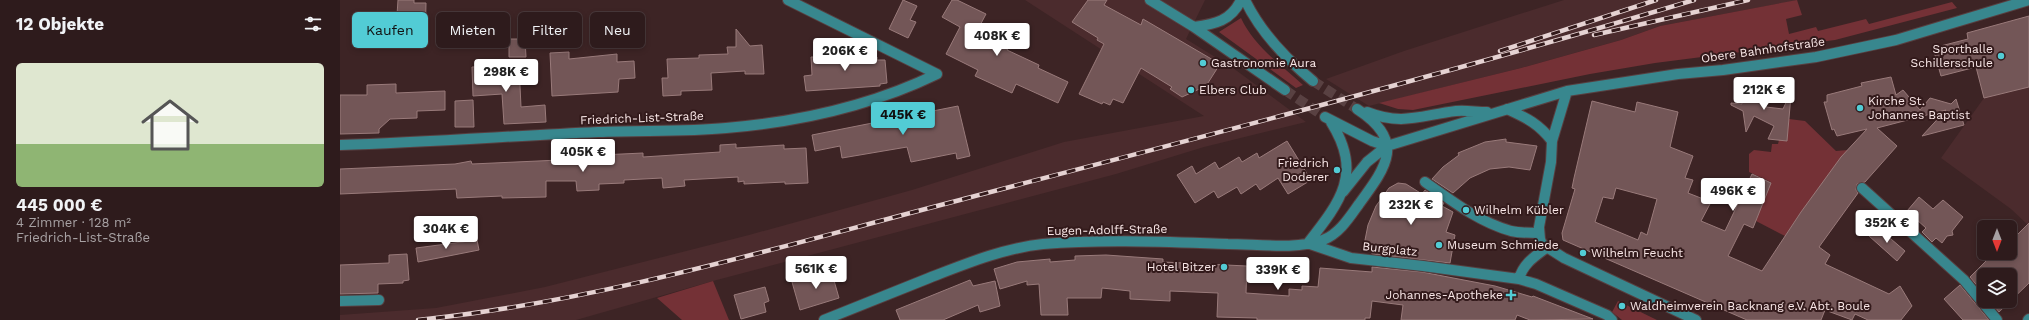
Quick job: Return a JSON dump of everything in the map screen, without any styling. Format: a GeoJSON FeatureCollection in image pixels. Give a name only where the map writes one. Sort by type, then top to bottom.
{"type":"FeatureCollection","features":[{"type":"Feature","properties":{"kind":"street","name":"Friedrich-List-Straße"},"geometry":{"type":"LineString","coordinates":[[340,145],[606,132],[725,128],[786,121],[832,112],[905,90],[937,74],[788,0]]}},
{"type":"Feature","properties":{"kind":"street"},"geometry":{"type":"LineString","coordinates":[[1150,0],[1194,27],[1285,90]]}},
{"type":"Feature","properties":{"kind":"street"},"geometry":{"type":"LineString","coordinates":[[1194,27],[1209,25],[1228,18],[1237,9],[1241,0]]}},
{"type":"Feature","properties":{"kind":"street"},"geometry":{"type":"LineString","coordinates":[[1245,0],[1260,27],[1269,38],[1292,63],[1313,81]]}},
{"type":"Feature","properties":{"kind":"street","name":"Obere Bahnhofstraße"},"geometry":{"type":"LineString","coordinates":[[1502,111],[1457,111],[1415,119],[1399,119],[1384,118],[1357,109],[1378,124],[1387,146],[1502,111],[1567,91],[1678,74],[1723,70],[1816,57],[1896,40],[2029,0]]}},
{"type":"Feature","properties":{"kind":"street"},"geometry":{"type":"LineString","coordinates":[[1567,91],[1552,141],[1552,162],[1539,233],[1540,239],[1546,248],[1564,258],[1696,320]]}},
{"type":"Feature","properties":{"kind":"street"},"geometry":{"type":"LineString","coordinates":[[1502,111],[1525,117],[1542,128],[1552,141]]}},
{"type":"Feature","properties":{"kind":"street"},"geometry":{"type":"LineString","coordinates":[[1308,243],[1326,220],[1343,192],[1367,162],[1387,146],[1328,119],[1342,139],[1347,164],[1343,192]]}},
{"type":"Feature","properties":{"kind":"street","name":"Eugen-Adolff-Straße"},"geometry":{"type":"LineString","coordinates":[[824,320],[978,260],[1040,244],[1115,241],[1287,245],[1308,243],[1330,237],[1338,229],[1378,177],[1387,158],[1387,146]]}},
{"type":"Feature","properties":{"kind":"street"},"geometry":{"type":"LineString","coordinates":[[1425,182],[1461,208],[1497,226],[1513,231],[1539,233]]}},
{"type":"Feature","properties":{"kind":"street"},"geometry":{"type":"LineString","coordinates":[[1862,188],[1964,280],[1997,320]]}},
{"type":"Feature","properties":{"kind":"street","name":"Burgplatz"},"geometry":{"type":"LineString","coordinates":[[1308,243],[1351,258],[1518,279],[1536,284],[1607,315],[1612,320]]}},
{"type":"Feature","properties":{"kind":"street"},"geometry":{"type":"LineString","coordinates":[[1518,279],[1528,262],[1546,248]]}},
{"type":"Feature","properties":{"kind":"street"},"geometry":{"type":"LineString","coordinates":[[340,300],[379,300]]}},
{"type":"Feature","properties":{"kind":"shaded area"},"geometry":{"type":"Polygon","coordinates":[[[1025,0],[1205,0],[1186,39],[1233,68],[1306,122],[1204,147],[1116,174],[713,281],[576,320],[340,320],[340,315],[436,308],[545,287],[749,235],[912,190],[1064,142],[1204,116],[1025,0]]]}},
{"type":"Feature","properties":{"kind":"shaded area"},"geometry":{"type":"Polygon","coordinates":[[[1564,0],[1799,0],[1660,26],[1621,40],[1521,68],[1369,106],[1326,79],[1404,51],[1564,0]]]}},
{"type":"Feature","properties":{"kind":"shaded area"},"geometry":{"type":"Polygon","coordinates":[[[1797,0],[1802,15],[1786,19],[1789,34],[1816,27],[1818,31],[1866,19],[1869,24],[1952,2],[1957,8],[1835,40],[1655,63],[1590,74],[1413,110],[1398,109],[1379,103],[1521,68],[1621,40],[1660,26],[1797,0]]]}},
{"type":"Feature","properties":{"kind":"shaded area"},"geometry":{"type":"Polygon","coordinates":[[[2029,16],[2029,226],[2011,209],[1941,158],[1984,98],[1967,33],[2029,16]]]}},
{"type":"Feature","properties":{"kind":"shaded area"},"geometry":{"type":"Polygon","coordinates":[[[1241,18],[1246,28],[1261,46],[1303,85],[1296,88],[1219,32],[1241,18]]]}},
{"type":"Feature","properties":{"kind":"shaded area"},"geometry":{"type":"Polygon","coordinates":[[[1789,119],[1805,121],[1836,151],[1848,150],[1801,212],[1785,236],[1756,221],[1771,182],[1749,172],[1749,154],[1754,150],[1771,152],[1772,144],[1778,144],[1779,140],[1787,140],[1789,119]]]}},
{"type":"Feature","properties":{"kind":"shaded area"},"geometry":{"type":"Polygon","coordinates":[[[713,281],[729,320],[682,320],[657,298],[713,281]]]}},
{"type":"Feature","properties":{"kind":"shaded area","name":"Waldheimverein Backnang e.V. Abt. Boule"},"geometry":{"type":"Polygon","coordinates":[[[1618,301],[1657,320],[1622,320],[1612,312],[1618,301]]]}},
{"type":"Feature","properties":{"kind":"building"},"geometry":{"type":"Polygon","coordinates":[[[398,0],[414,0],[414,3],[426,3],[426,12],[397,12],[398,0]]]}},
{"type":"Feature","properties":{"kind":"building"},"geometry":{"type":"Polygon","coordinates":[[[903,0],[917,6],[910,20],[916,22],[908,38],[889,29],[903,0]]]}},
{"type":"Feature","properties":{"kind":"building"},"geometry":{"type":"Polygon","coordinates":[[[952,0],[957,0],[986,14],[977,31],[1009,46],[1007,50],[1039,65],[1038,68],[1068,82],[1058,103],[1016,84],[1012,93],[975,76],[978,70],[946,54],[960,27],[942,17],[952,0]]]}},
{"type":"Feature","properties":{"kind":"building"},"geometry":{"type":"Polygon","coordinates":[[[1088,0],[1107,0],[1104,5],[1141,25],[1143,19],[1220,64],[1206,86],[1182,97],[1170,89],[1172,87],[1141,68],[1123,103],[1113,99],[1110,105],[1103,102],[1102,104],[1079,94],[1104,44],[1097,40],[1098,38],[1072,22],[1088,0]]]}},
{"type":"Feature","properties":{"kind":"building","name":"Sporthalle Schillerschule"},"geometry":{"type":"Polygon","coordinates":[[[2029,16],[2029,87],[1984,98],[1976,67],[1941,76],[1933,48],[1968,39],[1967,33],[2029,16]]]}},
{"type":"Feature","properties":{"kind":"building"},"geometry":{"type":"Polygon","coordinates":[[[736,29],[750,46],[762,45],[764,74],[745,74],[745,71],[711,73],[712,90],[681,91],[681,95],[663,96],[662,78],[668,78],[667,59],[699,58],[699,55],[728,54],[727,47],[736,47],[736,29]]]}},
{"type":"Feature","properties":{"kind":"building"},"geometry":{"type":"Polygon","coordinates":[[[510,39],[518,39],[518,48],[526,48],[526,57],[509,57],[510,39]]]}},
{"type":"Feature","properties":{"kind":"building"},"geometry":{"type":"Polygon","coordinates":[[[835,51],[835,56],[855,55],[855,59],[877,57],[877,60],[885,60],[887,83],[880,84],[880,86],[806,91],[804,76],[812,75],[811,57],[818,57],[818,52],[835,51]]]}},
{"type":"Feature","properties":{"kind":"building"},"geometry":{"type":"Polygon","coordinates":[[[569,52],[569,59],[617,54],[617,62],[634,61],[635,78],[619,79],[618,92],[552,96],[550,53],[569,52]]]}},
{"type":"Feature","properties":{"kind":"building"},"geometry":{"type":"Polygon","coordinates":[[[519,65],[521,107],[545,105],[546,122],[504,124],[502,94],[473,96],[472,67],[519,65]]]}},
{"type":"Feature","properties":{"kind":"building"},"geometry":{"type":"Polygon","coordinates":[[[1891,77],[1896,95],[1903,90],[1920,110],[1930,98],[1951,104],[1956,99],[1964,125],[1922,136],[1946,110],[1877,128],[1897,146],[1865,182],[1857,184],[1856,190],[1858,193],[1819,247],[1830,255],[1825,264],[1889,294],[1900,286],[1912,306],[1901,320],[1868,320],[1855,314],[1852,320],[1825,310],[1821,320],[1747,320],[1563,240],[1562,233],[1575,189],[1572,188],[1592,101],[1635,112],[1637,102],[1678,112],[1670,147],[1693,156],[1685,178],[1693,180],[1688,193],[1711,202],[1701,221],[1725,231],[1752,174],[1771,183],[1753,228],[1744,224],[1728,256],[1762,271],[1801,212],[1841,157],[1867,129],[1837,136],[1834,129],[1832,130],[1824,102],[1827,102],[1827,95],[1862,86],[1861,83],[1891,77]],[[1616,188],[1613,199],[1603,197],[1595,222],[1638,240],[1641,232],[1647,235],[1657,199],[1616,188]]]}},
{"type":"Feature","properties":{"kind":"building"},"geometry":{"type":"Polygon","coordinates":[[[396,84],[396,93],[445,91],[445,110],[417,111],[417,118],[390,119],[379,129],[379,133],[340,134],[340,95],[367,95],[367,85],[396,84]]]}},
{"type":"Feature","properties":{"kind":"building"},"geometry":{"type":"Polygon","coordinates":[[[1764,84],[1766,107],[1783,109],[1790,94],[1791,95],[1787,141],[1768,139],[1774,126],[1754,116],[1746,132],[1743,111],[1731,105],[1731,103],[1742,104],[1740,86],[1764,84]]]}},
{"type":"Feature","properties":{"kind":"building"},"geometry":{"type":"Polygon","coordinates":[[[473,100],[474,127],[455,127],[455,101],[473,100]]]}},
{"type":"Feature","properties":{"kind":"building"},"geometry":{"type":"Polygon","coordinates":[[[958,106],[970,156],[957,159],[956,153],[911,162],[907,147],[842,158],[840,146],[815,151],[812,135],[958,106]]]}},
{"type":"Feature","properties":{"kind":"building"},"geometry":{"type":"Polygon","coordinates":[[[1506,139],[1506,142],[1537,146],[1530,170],[1509,167],[1490,169],[1470,178],[1453,193],[1432,179],[1443,167],[1459,155],[1458,153],[1485,142],[1506,139]]]}},
{"type":"Feature","properties":{"kind":"building"},"geometry":{"type":"Polygon","coordinates":[[[1287,141],[1311,180],[1288,194],[1278,178],[1260,190],[1256,184],[1241,194],[1237,187],[1218,198],[1214,191],[1195,203],[1177,175],[1192,166],[1196,174],[1215,162],[1219,169],[1239,157],[1242,162],[1257,153],[1259,158],[1287,141]]]}},
{"type":"Feature","properties":{"kind":"building"},"geometry":{"type":"Polygon","coordinates":[[[736,144],[736,148],[784,145],[784,149],[806,148],[808,183],[785,184],[785,182],[744,184],[744,181],[738,182],[738,177],[684,180],[685,186],[663,188],[662,178],[624,180],[624,183],[599,184],[599,190],[577,191],[576,181],[546,181],[546,197],[502,198],[502,196],[457,198],[456,189],[340,194],[340,169],[455,164],[471,161],[472,164],[560,160],[559,157],[643,153],[643,157],[720,152],[720,145],[736,144]]]}},
{"type":"Feature","properties":{"kind":"building"},"geometry":{"type":"Polygon","coordinates":[[[1398,183],[1406,184],[1422,194],[1425,190],[1444,203],[1442,206],[1453,212],[1446,232],[1455,235],[1450,263],[1372,254],[1372,245],[1364,245],[1368,225],[1376,206],[1389,188],[1398,183]]]}},
{"type":"Feature","properties":{"kind":"building"},"geometry":{"type":"Polygon","coordinates":[[[1919,197],[1933,209],[1943,200],[1963,217],[1952,231],[1953,235],[1947,236],[1942,243],[1936,238],[1932,242],[1922,232],[1926,228],[1907,211],[1919,197]]]}},
{"type":"Feature","properties":{"kind":"building"},"geometry":{"type":"Polygon","coordinates":[[[2029,223],[2029,283],[2017,295],[2017,268],[1979,268],[1987,260],[2017,260],[2017,235],[2029,223]]]}},
{"type":"Feature","properties":{"kind":"building"},"geometry":{"type":"Polygon","coordinates":[[[1877,227],[1905,251],[1897,261],[1869,236],[1877,227]]]}},
{"type":"Feature","properties":{"kind":"building"},"geometry":{"type":"Polygon","coordinates":[[[477,240],[479,250],[418,262],[416,248],[477,240]]]}},
{"type":"Feature","properties":{"kind":"building"},"geometry":{"type":"Polygon","coordinates":[[[407,254],[409,280],[403,281],[403,283],[378,284],[378,293],[340,294],[340,265],[389,263],[389,255],[407,254]]]}},
{"type":"Feature","properties":{"kind":"building"},"geometry":{"type":"Polygon","coordinates":[[[1106,255],[1163,259],[1163,262],[1247,266],[1246,293],[1289,296],[1289,289],[1302,290],[1302,286],[1318,287],[1320,268],[1372,272],[1372,267],[1422,272],[1495,286],[1532,297],[1533,296],[1593,319],[1530,320],[1517,315],[1515,320],[1401,320],[1403,305],[1372,301],[1370,318],[1365,318],[1365,320],[1257,320],[1257,318],[1217,317],[1218,293],[1170,291],[1170,301],[1130,299],[1130,291],[1102,288],[1101,298],[1067,298],[1068,315],[1041,315],[1039,284],[1027,285],[1027,281],[1000,289],[994,269],[1017,262],[1050,259],[1050,262],[1075,260],[1075,256],[1106,255]]]}},
{"type":"Feature","properties":{"kind":"building"},"geometry":{"type":"Polygon","coordinates":[[[831,270],[839,298],[800,310],[792,282],[831,270]]]}},
{"type":"Feature","properties":{"kind":"building"},"geometry":{"type":"Polygon","coordinates":[[[1977,270],[1977,286],[1970,277],[1977,270]]]}},
{"type":"Feature","properties":{"kind":"building"},"geometry":{"type":"Polygon","coordinates":[[[970,280],[973,286],[995,281],[1000,306],[980,312],[978,305],[943,320],[900,320],[896,310],[970,280]]]}},
{"type":"Feature","properties":{"kind":"building"},"geometry":{"type":"Polygon","coordinates":[[[1960,285],[1977,306],[1977,308],[1979,308],[1989,320],[1963,320],[1944,299],[1960,285]]]}},
{"type":"Feature","properties":{"kind":"building"},"geometry":{"type":"Polygon","coordinates":[[[765,287],[769,301],[764,303],[766,312],[741,319],[734,295],[765,287]]]}},
{"type":"Feature","properties":{"kind":"building"},"geometry":{"type":"Polygon","coordinates":[[[1996,308],[2003,308],[1999,312],[1996,308]]]}},
{"type":"Feature","properties":{"kind":"tunnel"},"geometry":{"type":"LineString","coordinates":[[1313,81],[1357,109]]}},
{"type":"Feature","properties":{"kind":"tunnel"},"geometry":{"type":"LineString","coordinates":[[1285,90],[1325,117]]}},
{"type":"Feature","properties":{"kind":"railway"},"geometry":{"type":"LineString","coordinates":[[1500,51],[1656,0]]}},
{"type":"Feature","properties":{"kind":"railway"},"geometry":{"type":"LineString","coordinates":[[418,320],[556,300],[624,286],[759,253],[1328,103],[1511,53],[1694,0]]}},
{"type":"Feature","properties":{"kind":"railway"},"geometry":{"type":"LineString","coordinates":[[1594,35],[1748,0]]}},
{"type":"Feature","properties":{"kind":"place","name":"Sporthalle Schillerschule"},"geometry":{"type":"Point","coordinates":[2001,56]}},
{"type":"Feature","properties":{"kind":"place","name":"Gastronomie Aura"},"geometry":{"type":"Point","coordinates":[1203,63]}},
{"type":"Feature","properties":{"kind":"place","name":"Elbers Club"},"geometry":{"type":"Point","coordinates":[1191,90]}},
{"type":"Feature","properties":{"kind":"place","name":"Kirche St. Johannes Baptist"},"geometry":{"type":"Point","coordinates":[1860,108]}},
{"type":"Feature","properties":{"kind":"place","name":"Friedrich Doderer"},"geometry":{"type":"Point","coordinates":[1337,170]}},
{"type":"Feature","properties":{"kind":"place","name":"Wilhelm Kübler"},"geometry":{"type":"Point","coordinates":[1466,210]}},
{"type":"Feature","properties":{"kind":"place","name":"Museum Schmiede"},"geometry":{"type":"Point","coordinates":[1439,245]}},
{"type":"Feature","properties":{"kind":"place","name":"Wilhelm Feucht"},"geometry":{"type":"Point","coordinates":[1583,253]}},
{"type":"Feature","properties":{"kind":"place","name":"Hotel Bitzer"},"geometry":{"type":"Point","coordinates":[1224,267]}},
{"type":"Feature","properties":{"kind":"place","name":"Johannes-Apotheke"},"geometry":{"type":"Point","coordinates":[1511,295]}},
{"type":"Feature","properties":{"kind":"place","name":"Waldheimverein Backnang e.V. Abt. Boule"},"geometry":{"type":"Point","coordinates":[1622,306]}}]}
